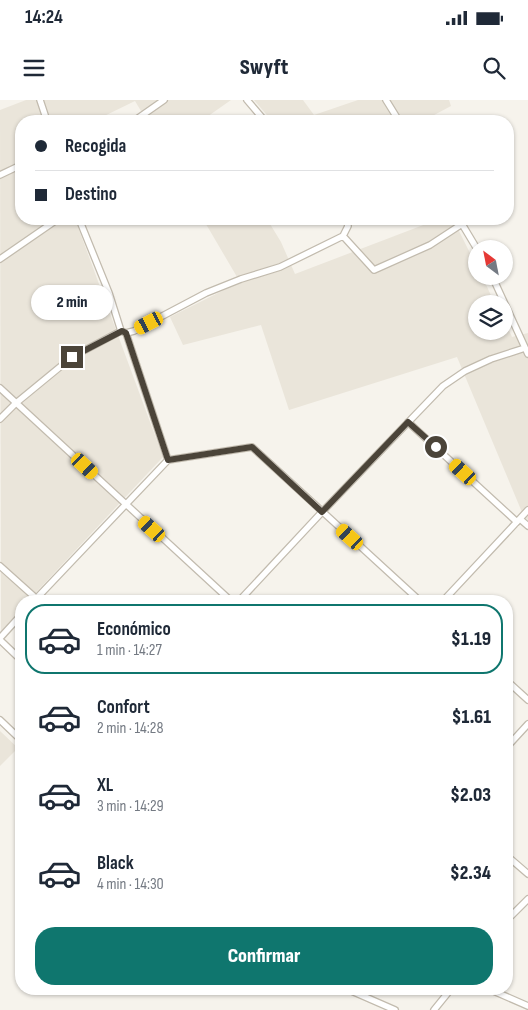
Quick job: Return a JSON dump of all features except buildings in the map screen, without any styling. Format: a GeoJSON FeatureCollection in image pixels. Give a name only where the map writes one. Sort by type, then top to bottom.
{"type":"FeatureCollection","features":[{"type":"Feature","properties":{"kind":"street"},"geometry":{"type":"LineString","coordinates":[[40,100],[45,115]]}},
{"type":"Feature","properties":{"kind":"street"},"geometry":{"type":"LineString","coordinates":[[143,115],[164,100]]}},
{"type":"Feature","properties":{"kind":"street"},"geometry":{"type":"LineString","coordinates":[[247,100],[260,115]]}},
{"type":"Feature","properties":{"kind":"street"},"geometry":{"type":"LineString","coordinates":[[386,100],[395,115]]}},
{"type":"Feature","properties":{"kind":"street"},"geometry":{"type":"LineString","coordinates":[[0,175],[15,168]]}},
{"type":"Feature","properties":{"kind":"street"},"geometry":{"type":"LineString","coordinates":[[0,260],[50,225]]}},
{"type":"Feature","properties":{"kind":"street"},"geometry":{"type":"LineString","coordinates":[[80,225],[124,332],[168,460]]}},
{"type":"Feature","properties":{"kind":"street"},"geometry":{"type":"LineString","coordinates":[[0,419],[16,403],[72,357],[124,332],[134,331],[206,294],[240,279],[280,267],[343,236],[348,225]]}},
{"type":"Feature","properties":{"kind":"street"},"geometry":{"type":"LineString","coordinates":[[343,236],[374,270],[430,245],[456,225]]}},
{"type":"Feature","properties":{"kind":"street"},"geometry":{"type":"LineString","coordinates":[[463,225],[472,240]]}},
{"type":"Feature","properties":{"kind":"street"},"geometry":{"type":"LineString","coordinates":[[245,595],[443,386],[464,371],[491,359],[527,351],[496,285]]}},
{"type":"Feature","properties":{"kind":"street"},"geometry":{"type":"LineString","coordinates":[[0,388],[224,595]]}},
{"type":"Feature","properties":{"kind":"street"},"geometry":{"type":"LineString","coordinates":[[408,422],[528,526]]}},
{"type":"Feature","properties":{"kind":"street"},"geometry":{"type":"LineString","coordinates":[[41,595],[168,460],[252,447],[413,595]]}},
{"type":"Feature","properties":{"kind":"street"},"geometry":{"type":"LineString","coordinates":[[449,595],[528,510]]}},
{"type":"Feature","properties":{"kind":"street"},"geometry":{"type":"LineString","coordinates":[[0,566],[31,595]]}},
{"type":"Feature","properties":{"kind":"street"},"geometry":{"type":"LineString","coordinates":[[15,622],[0,639],[15,654]]}},
{"type":"Feature","properties":{"kind":"street"},"geometry":{"type":"LineString","coordinates":[[513,686],[528,700]]}},
{"type":"Feature","properties":{"kind":"street"},"geometry":{"type":"LineString","coordinates":[[0,720],[15,734]]}},
{"type":"Feature","properties":{"kind":"street"},"geometry":{"type":"LineString","coordinates":[[513,740],[528,724]]}},
{"type":"Feature","properties":{"kind":"street"},"geometry":{"type":"LineString","coordinates":[[513,861],[528,874]]}},
{"type":"Feature","properties":{"kind":"street"},"geometry":{"type":"LineString","coordinates":[[513,914],[528,899]]}},
{"type":"Feature","properties":{"kind":"street"},"geometry":{"type":"LineString","coordinates":[[361,995],[395,1010]]}},
{"type":"Feature","properties":{"kind":"street"},"geometry":{"type":"LineString","coordinates":[[434,1010],[446,995]]}},
{"type":"Feature","properties":{"kind":"street"},"geometry":{"type":"LineString","coordinates":[[503,995],[528,1006]]}},
{"type":"Feature","properties":{"kind":"shaded area"},"geometry":{"type":"Polygon","coordinates":[[[26,100],[231,100],[210,115],[143,115],[135,101],[106,115],[15,115],[15,225],[77,225],[163,457],[34,595],[15,595],[15,616],[1,631],[0,110],[26,100]]]}},
{"type":"Feature","properties":{"kind":"shaded area"},"geometry":{"type":"Polygon","coordinates":[[[254,100],[303,100],[314,115],[267,115],[254,100]]]}},
{"type":"Feature","properties":{"kind":"shaded area"},"geometry":{"type":"Polygon","coordinates":[[[358,100],[449,100],[451,106],[434,115],[314,115],[358,100]]]}},
{"type":"Feature","properties":{"kind":"shaded area"},"geometry":{"type":"Polygon","coordinates":[[[207,225],[271,225],[281,242],[295,274],[423,225],[456,225],[468,249],[468,285],[486,285],[491,295],[468,295],[468,340],[513,340],[513,337],[528,333],[528,520],[524,517],[457,357],[289,410],[261,325],[183,345],[170,317],[240,282],[207,225]]]}},
{"type":"Feature","properties":{"kind":"shaded area"},"geometry":{"type":"Polygon","coordinates":[[[0,731],[15,745],[15,751],[0,766],[0,731]]]}},
{"type":"Feature","properties":{"kind":"route"},"geometry":{"type":"LineString","coordinates":[[72,357],[122,331],[126,333],[168,460],[252,447],[322,512],[408,422],[436,447]]}}]}
